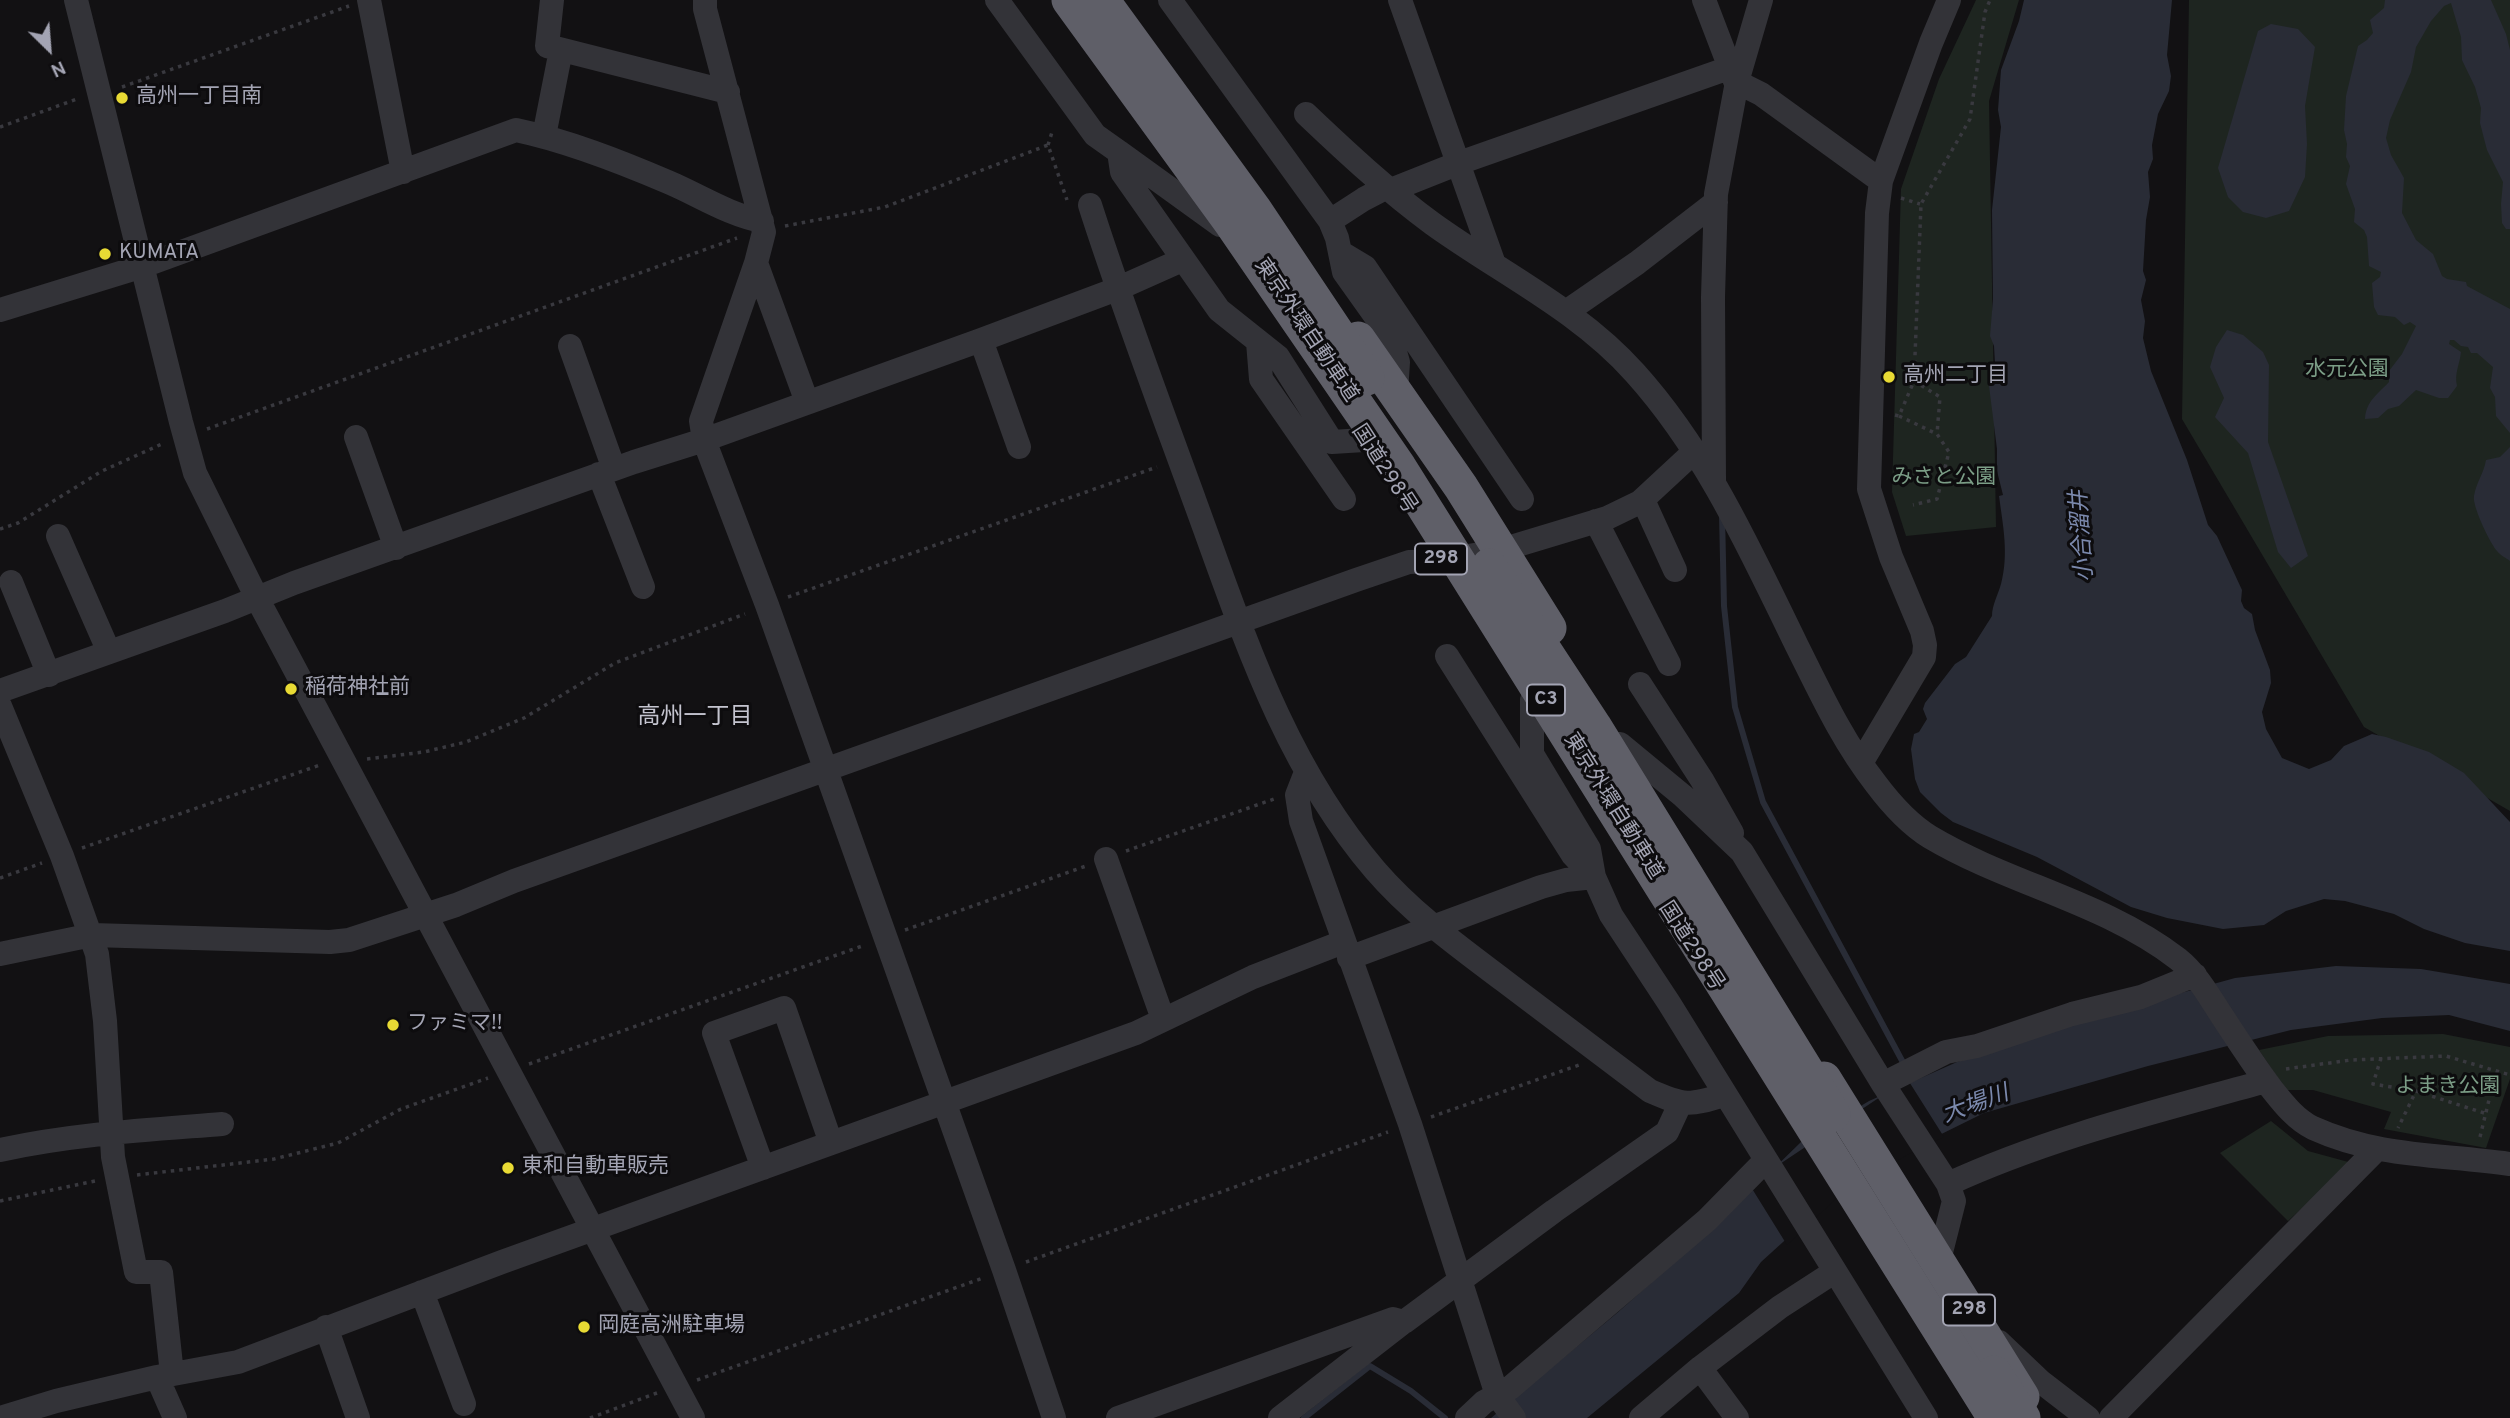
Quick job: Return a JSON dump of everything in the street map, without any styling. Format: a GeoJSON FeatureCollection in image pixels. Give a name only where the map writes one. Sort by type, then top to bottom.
{"type":"FeatureCollection","features":[{"type":"Feature","properties":{"kind":"highway","name":"国道298号"},"geometry":{"type":"LineString","coordinates":[[1051,0],[1220,225],[1364,440],[1723,999],[1804,1135],[1982,1418]]}},
{"type":"Feature","properties":{"kind":"highway","name":"東京外環自動車道"},"geometry":{"type":"LineString","coordinates":[[1069,0],[1232,224],[1399,467],[1995,1418]]}},
{"type":"Feature","properties":{"kind":"highway","name":"東京外環自動車道"},"geometry":{"type":"LineString","coordinates":[[1102,0],[1254,209],[1534,635],[1737,956],[1908,1238],[2023,1418]]}},
{"type":"Feature","properties":{"kind":"highway","name":"国道298号"},"geometry":{"type":"LineString","coordinates":[[1115,0],[1215,131],[1502,550],[1843,1110],[2035,1418]]}},
{"type":"Feature","properties":{"kind":"street"},"geometry":{"type":"LineString","coordinates":[[76,0],[109,90],[143,266],[195,473],[257,598],[693,1418]]}},
{"type":"Feature","properties":{"kind":"street"},"geometry":{"type":"LineString","coordinates":[[552,0],[547,47],[728,92]]}},
{"type":"Feature","properties":{"kind":"street"},"geometry":{"type":"LineString","coordinates":[[705,0],[705,9],[763,226],[756,263],[701,421],[704,440],[766,605],[1004,1270],[1054,1418]]}},
{"type":"Feature","properties":{"kind":"street"},"geometry":{"type":"LineString","coordinates":[[997,0],[1095,135],[1220,225]]}},
{"type":"Feature","properties":{"kind":"street"},"geometry":{"type":"LineString","coordinates":[[1170,0],[1330,221],[1338,238],[1344,272],[1391,338],[1398,362],[1396,393]]}},
{"type":"Feature","properties":{"kind":"street"},"geometry":{"type":"LineString","coordinates":[[1400,0],[1494,264]]}},
{"type":"Feature","properties":{"kind":"street"},"geometry":{"type":"LineString","coordinates":[[1704,0],[1735,78],[1881,181]]}},
{"type":"Feature","properties":{"kind":"street"},"geometry":{"type":"LineString","coordinates":[[1714,480],[1713,297],[1716,202],[1735,78],[1761,0]]}},
{"type":"Feature","properties":{"kind":"street"},"geometry":{"type":"LineString","coordinates":[[1861,763],[1924,657],[1922,631],[1891,557],[1869,489],[1877,213],[1881,181],[1949,0]]}},
{"type":"Feature","properties":{"kind":"street"},"geometry":{"type":"LineString","coordinates":[[364,1],[403,172]]}},
{"type":"Feature","properties":{"kind":"street"},"geometry":{"type":"LineString","coordinates":[[544,136],[561,50]]}},
{"type":"Feature","properties":{"kind":"street"},"geometry":{"type":"LineString","coordinates":[[1330,221],[1364,198],[1459,163],[1735,78]]}},
{"type":"Feature","properties":{"kind":"street"},"geometry":{"type":"LineString","coordinates":[[1306,114],[1389,189],[1434,224],[1566,312],[1606,344],[1635,373],[1695,450],[1714,480],[1835,723],[1861,763],[1902,815],[1927,835],[1968,856],[2122,924],[2160,946],[2197,979],[2259,1072],[2286,1107],[2311,1127],[2381,1150],[2510,1164]]}},
{"type":"Feature","properties":{"kind":"street"},"geometry":{"type":"LineString","coordinates":[[0,310],[143,266],[516,130],[544,136],[605,157],[668,182],[763,226]]}},
{"type":"Feature","properties":{"kind":"street"},"geometry":{"type":"LineString","coordinates":[[1119,152],[1122,172],[1219,310],[1278,357],[1332,442],[1364,440]]}},
{"type":"Feature","properties":{"kind":"street"},"geometry":{"type":"LineString","coordinates":[[1566,312],[1637,263],[1716,202]]}},
{"type":"Feature","properties":{"kind":"street"},"geometry":{"type":"LineString","coordinates":[[1080,206],[1117,289],[1301,784],[1376,872],[1409,906],[1650,1091],[1680,1104],[1724,1094]]}},
{"type":"Feature","properties":{"kind":"street"},"geometry":{"type":"LineString","coordinates":[[1340,252],[1365,267],[1522,499]]}},
{"type":"Feature","properties":{"kind":"street"},"geometry":{"type":"LineString","coordinates":[[0,691],[981,340],[1117,289],[1182,260]]}},
{"type":"Feature","properties":{"kind":"street"},"geometry":{"type":"LineString","coordinates":[[756,263],[807,402]]}},
{"type":"Feature","properties":{"kind":"street"},"geometry":{"type":"LineString","coordinates":[[981,340],[1019,447]]}},
{"type":"Feature","properties":{"kind":"street"},"geometry":{"type":"LineString","coordinates":[[1258,342],[1261,379],[1344,499]]}},
{"type":"Feature","properties":{"kind":"street"},"geometry":{"type":"LineString","coordinates":[[570,346],[643,587]]}},
{"type":"Feature","properties":{"kind":"street"},"geometry":{"type":"LineString","coordinates":[[356,437],[396,548]]}},
{"type":"Feature","properties":{"kind":"street"},"geometry":{"type":"LineString","coordinates":[[0,954],[92,935],[330,942],[349,940],[456,905],[514,881],[1409,562],[1442,561],[1502,550],[1596,521],[1643,500],[1695,450]]}},
{"type":"Feature","properties":{"kind":"street"},"geometry":{"type":"LineString","coordinates":[[1643,500],[1675,570]]}},
{"type":"Feature","properties":{"kind":"street"},"geometry":{"type":"LineString","coordinates":[[1596,521],[1669,664]]}},
{"type":"Feature","properties":{"kind":"street"},"geometry":{"type":"LineString","coordinates":[[58,536],[109,652]]}},
{"type":"Feature","properties":{"kind":"street"},"geometry":{"type":"LineString","coordinates":[[11,582],[50,675]]}},
{"type":"Feature","properties":{"kind":"street"},"geometry":{"type":"LineString","coordinates":[[1447,656],[1573,855],[1594,877]]}},
{"type":"Feature","properties":{"kind":"street"},"geometry":{"type":"LineString","coordinates":[[1640,684],[1702,779],[1742,852],[1883,1084],[1948,1184],[1955,1200],[1938,1264]]}},
{"type":"Feature","properties":{"kind":"street"},"geometry":{"type":"LineString","coordinates":[[1532,700],[1532,754],[1589,849],[1594,877],[1611,915],[1669,1003],[1926,1418]]}},
{"type":"Feature","properties":{"kind":"street"},"geometry":{"type":"LineString","coordinates":[[0,706],[62,856],[97,954],[117,1178],[136,1272],[161,1272],[165,1375],[175,1418]]}},
{"type":"Feature","properties":{"kind":"street"},"geometry":{"type":"LineString","coordinates":[[1620,744],[1683,796],[1742,852]]}},
{"type":"Feature","properties":{"kind":"street"},"geometry":{"type":"LineString","coordinates":[[1301,784],[1301,821],[1410,1124],[1505,1406]]}},
{"type":"Feature","properties":{"kind":"street"},"geometry":{"type":"LineString","coordinates":[[1106,859],[1163,1019]]}},
{"type":"Feature","properties":{"kind":"street"},"geometry":{"type":"LineString","coordinates":[[0,1418],[56,1401],[165,1375],[238,1362],[326,1327],[1136,1033],[1253,977],[1434,926],[1541,887],[1566,880],[1594,877]]}},
{"type":"Feature","properties":{"kind":"street"},"geometry":{"type":"LineString","coordinates":[[1883,1084],[1946,1052],[1977,1046],[2072,1014],[2141,997],[2197,979]]}},
{"type":"Feature","properties":{"kind":"street"},"geometry":{"type":"LineString","coordinates":[[762,1168],[714,1033],[760,1016],[783,1008],[831,1143]]}},
{"type":"Feature","properties":{"kind":"street"},"geometry":{"type":"LineString","coordinates":[[1948,1184],[2025,1151],[2259,1072]]}},
{"type":"Feature","properties":{"kind":"street"},"geometry":{"type":"LineString","coordinates":[[1280,1418],[1461,1279],[1667,1132],[1680,1104]]}},
{"type":"Feature","properties":{"kind":"street"},"geometry":{"type":"LineString","coordinates":[[0,1150],[41,1141],[112,1132],[222,1124]]}},
{"type":"Feature","properties":{"kind":"street"},"geometry":{"type":"LineString","coordinates":[[2110,1418],[2381,1150]]}},
{"type":"Feature","properties":{"kind":"street"},"geometry":{"type":"LineString","coordinates":[[1505,1406],[1510,1388],[1707,1220],[1765,1161]]}},
{"type":"Feature","properties":{"kind":"street"},"geometry":{"type":"LineString","coordinates":[[1641,1418],[1700,1368],[1780,1307],[1829,1263]]}},
{"type":"Feature","properties":{"kind":"street"},"geometry":{"type":"LineString","coordinates":[[422,1292],[464,1404]]}},
{"type":"Feature","properties":{"kind":"street"},"geometry":{"type":"LineString","coordinates":[[1964,1302],[2002,1345],[2040,1381],[2088,1418]]}},
{"type":"Feature","properties":{"kind":"street"},"geometry":{"type":"LineString","coordinates":[[1118,1418],[1393,1319],[1404,1322]]}},
{"type":"Feature","properties":{"kind":"street"},"geometry":{"type":"LineString","coordinates":[[326,1327],[358,1418]]}},
{"type":"Feature","properties":{"kind":"street"},"geometry":{"type":"LineString","coordinates":[[1700,1368],[1737,1418]]}},
{"type":"Feature","properties":{"kind":"street"},"geometry":{"type":"LineString","coordinates":[[1467,1418],[1484,1402],[1505,1406]]}},
{"type":"Feature","properties":{"kind":"path"},"geometry":{"type":"LineString","coordinates":[[1899,416],[1914,381],[1921,204],[1970,119],[1985,12],[1990,0]]}},
{"type":"Feature","properties":{"kind":"path"},"geometry":{"type":"LineString","coordinates":[[0,127],[364,1]]}},
{"type":"Feature","properties":{"kind":"path"},"geometry":{"type":"LineString","coordinates":[[1054,129],[1048,145],[1080,206]]}},
{"type":"Feature","properties":{"kind":"path"},"geometry":{"type":"LineString","coordinates":[[198,432],[746,235],[763,226],[885,207],[1048,145]]}},
{"type":"Feature","properties":{"kind":"path"},"geometry":{"type":"LineString","coordinates":[[1914,381],[1940,397],[1937,434]]}},
{"type":"Feature","properties":{"kind":"path"},"geometry":{"type":"LineString","coordinates":[[1873,411],[1899,416],[1937,434],[1949,452],[1937,499],[1913,505]]}},
{"type":"Feature","properties":{"kind":"path"},"geometry":{"type":"LineString","coordinates":[[0,529],[18,523],[103,471],[173,439]]}},
{"type":"Feature","properties":{"kind":"path"},"geometry":{"type":"LineString","coordinates":[[0,878],[328,762]]}},
{"type":"Feature","properties":{"kind":"path"},"geometry":{"type":"LineString","coordinates":[[524,1066],[1279,797],[1301,784]]}},
{"type":"Feature","properties":{"kind":"path"},"geometry":{"type":"LineString","coordinates":[[2259,1072],[2351,1060],[2446,1056],[2510,1075]]}},
{"type":"Feature","properties":{"kind":"path"},"geometry":{"type":"LineString","coordinates":[[2381,1058],[2373,1084],[2416,1091],[2487,1114]]}},
{"type":"Feature","properties":{"kind":"path"},"geometry":{"type":"LineString","coordinates":[[689,1382],[1588,1062]]}},
{"type":"Feature","properties":{"kind":"path"},"geometry":{"type":"LineString","coordinates":[[2472,1159],[2487,1114],[2496,1071]]}},
{"type":"Feature","properties":{"kind":"path"},"geometry":{"type":"LineString","coordinates":[[0,1201],[117,1178],[274,1159],[338,1143],[401,1109],[493,1077]]}},
{"type":"Feature","properties":{"kind":"path"},"geometry":{"type":"LineString","coordinates":[[2381,1150],[2416,1091]]}},
{"type":"Feature","properties":{"kind":"path"},"geometry":{"type":"LineString","coordinates":[[590,1418],[662,1392]]}},
{"type":"Feature","properties":{"kind":"green space","name":"みさと公園"},"geometry":{"type":"Polygon","coordinates":[[[1976,0],[2019,0],[1989,101],[1996,527],[1906,536],[1892,492],[1901,189],[1939,79],[1976,0]]]}},
{"type":"Feature","properties":{"kind":"green space","name":"水元公園"},"geometry":{"type":"Polygon","coordinates":[[[2189,0],[2510,0],[2510,811],[2364,727],[2182,419],[2189,0]]]}},
{"type":"Feature","properties":{"kind":"green space","name":"よまき公園"},"geometry":{"type":"Polygon","coordinates":[[[2443,1034],[2510,1047],[2510,1079],[2486,1148],[2384,1129],[2391,1112],[2313,1090],[2286,1090],[2259,1050],[2328,1036],[2443,1034]]]}},
{"type":"Feature","properties":{"kind":"green space"},"geometry":{"type":"Polygon","coordinates":[[[2271,1121],[2308,1151],[2352,1163],[2288,1221],[2220,1153],[2271,1121]]]}},
{"type":"Feature","properties":{"kind":"water","name":"小合溜井"},"geometry":{"type":"Polygon","coordinates":[[[2024,0],[2172,0],[2167,55],[2171,76],[2169,91],[2158,114],[2152,145],[2153,159],[2148,172],[2150,197],[2143,271],[2146,280],[2141,300],[2145,321],[2143,338],[2151,371],[2187,460],[2208,525],[2217,536],[2242,590],[2241,601],[2244,608],[2252,614],[2270,670],[2271,683],[2262,712],[2266,729],[2282,758],[2309,769],[2331,760],[2344,746],[2372,734],[2429,752],[2464,773],[2510,822],[2510,951],[2465,943],[2424,929],[2394,914],[2345,901],[2324,899],[2286,911],[2264,925],[2223,929],[2167,918],[2131,907],[2037,857],[1953,822],[1920,792],[1915,779],[1911,749],[1914,734],[1919,732],[1927,719],[1923,709],[1925,703],[1955,664],[1966,657],[1992,616],[2005,562],[1999,496],[2003,495],[1997,471],[1989,386],[1991,369],[1995,363],[1994,346],[1990,336],[1993,299],[1992,210],[2001,127],[1998,110],[2001,70],[2024,0]]]}},
{"type":"Feature","properties":{"kind":"water"},"geometry":{"type":"Polygon","coordinates":[[[2385,0],[2491,0],[2506,34],[2510,50],[2510,229],[2506,229],[2502,223],[2503,182],[2487,150],[2480,123],[2481,108],[2475,87],[2462,60],[2461,37],[2451,3],[2444,6],[2431,21],[2416,47],[2411,72],[2390,120],[2386,138],[2391,155],[2404,178],[2402,213],[2416,240],[2433,254],[2442,276],[2466,282],[2467,286],[2510,309],[2510,433],[2496,416],[2495,397],[2490,388],[2493,367],[2477,353],[2471,353],[2468,347],[2461,346],[2454,340],[2450,340],[2449,344],[2461,352],[2457,386],[2448,398],[2439,398],[2416,390],[2399,406],[2388,409],[2378,418],[2365,419],[2370,403],[2389,382],[2389,371],[2402,354],[2416,326],[2410,322],[2404,325],[2395,317],[2378,315],[2374,307],[2372,283],[2380,277],[2381,272],[2369,266],[2367,237],[2364,230],[2354,222],[2355,209],[2346,184],[2350,166],[2346,157],[2344,130],[2346,96],[2358,46],[2373,33],[2370,20],[2384,8],[2385,0]]]}},
{"type":"Feature","properties":{"kind":"water"},"geometry":{"type":"Polygon","coordinates":[[[2271,24],[2298,29],[2315,47],[2305,106],[2305,177],[2289,211],[2266,218],[2243,212],[2228,197],[2218,168],[2258,31],[2271,24]]]}},
{"type":"Feature","properties":{"kind":"water"},"geometry":{"type":"Polygon","coordinates":[[[2227,330],[2243,335],[2263,352],[2269,365],[2268,442],[2308,556],[2291,568],[2278,552],[2248,453],[2215,417],[2224,398],[2210,367],[2216,347],[2227,330]]]}},
{"type":"Feature","properties":{"kind":"water"},"geometry":{"type":"Polygon","coordinates":[[[2510,447],[2510,561],[2498,552],[2490,540],[2479,516],[2474,496],[2486,460],[2500,457],[2510,447]]]}},
{"type":"Feature","properties":{"kind":"water","name":"大場川"},"geometry":{"type":"Polygon","coordinates":[[[2336,966],[2421,969],[2510,984],[2510,1031],[2449,1015],[2382,1018],[2291,1030],[2148,1066],[1984,1113],[1905,1152],[1837,1193],[1761,1262],[1739,1293],[1587,1418],[1491,1418],[1617,1313],[1716,1225],[1801,1142],[1869,1101],[1957,1062],[2094,1017],[2235,978],[2336,966]]]}},
{"type":"Feature","properties":{"kind":"pier"},"geometry":{"type":"Polygon","coordinates":[[[1908,1080],[1944,1137],[1907,1155],[1839,1196],[1787,1245],[1751,1187],[1759,1178],[1908,1080]]]}},
{"type":"Feature","properties":{"kind":"waterway"},"geometry":{"type":"LineString","coordinates":[[1722,514],[1724,606],[1735,707],[1763,802],[1906,1068]]}},
{"type":"Feature","properties":{"kind":"waterway"},"geometry":{"type":"LineString","coordinates":[[1304,1418],[1370,1366],[1411,1391],[1445,1418]]}},
{"type":"Feature","properties":{"kind":"place","name":"高州一丁目南"},"geometry":{"type":"Point","coordinates":[122,98]}},
{"type":"Feature","properties":{"kind":"place","name":"KUMATA"},"geometry":{"type":"Point","coordinates":[105,254]}},
{"type":"Feature","properties":{"kind":"place","name":"高州二丁目"},"geometry":{"type":"Point","coordinates":[1889,377]}},
{"type":"Feature","properties":{"kind":"place","name":"稲荷神社前"},"geometry":{"type":"Point","coordinates":[291,689]}},
{"type":"Feature","properties":{"kind":"place","name":"ファミマ!!"},"geometry":{"type":"Point","coordinates":[393,1025]}},
{"type":"Feature","properties":{"kind":"place","name":"東和自動車販売"},"geometry":{"type":"Point","coordinates":[508,1168]}},
{"type":"Feature","properties":{"kind":"place","name":"岡庭高洲駐車場"},"geometry":{"type":"Point","coordinates":[584,1327]}},
{"type":"Feature","properties":{"kind":"district","name":"高州一丁目"},"geometry":{"type":"Point","coordinates":[695,718]}}]}
